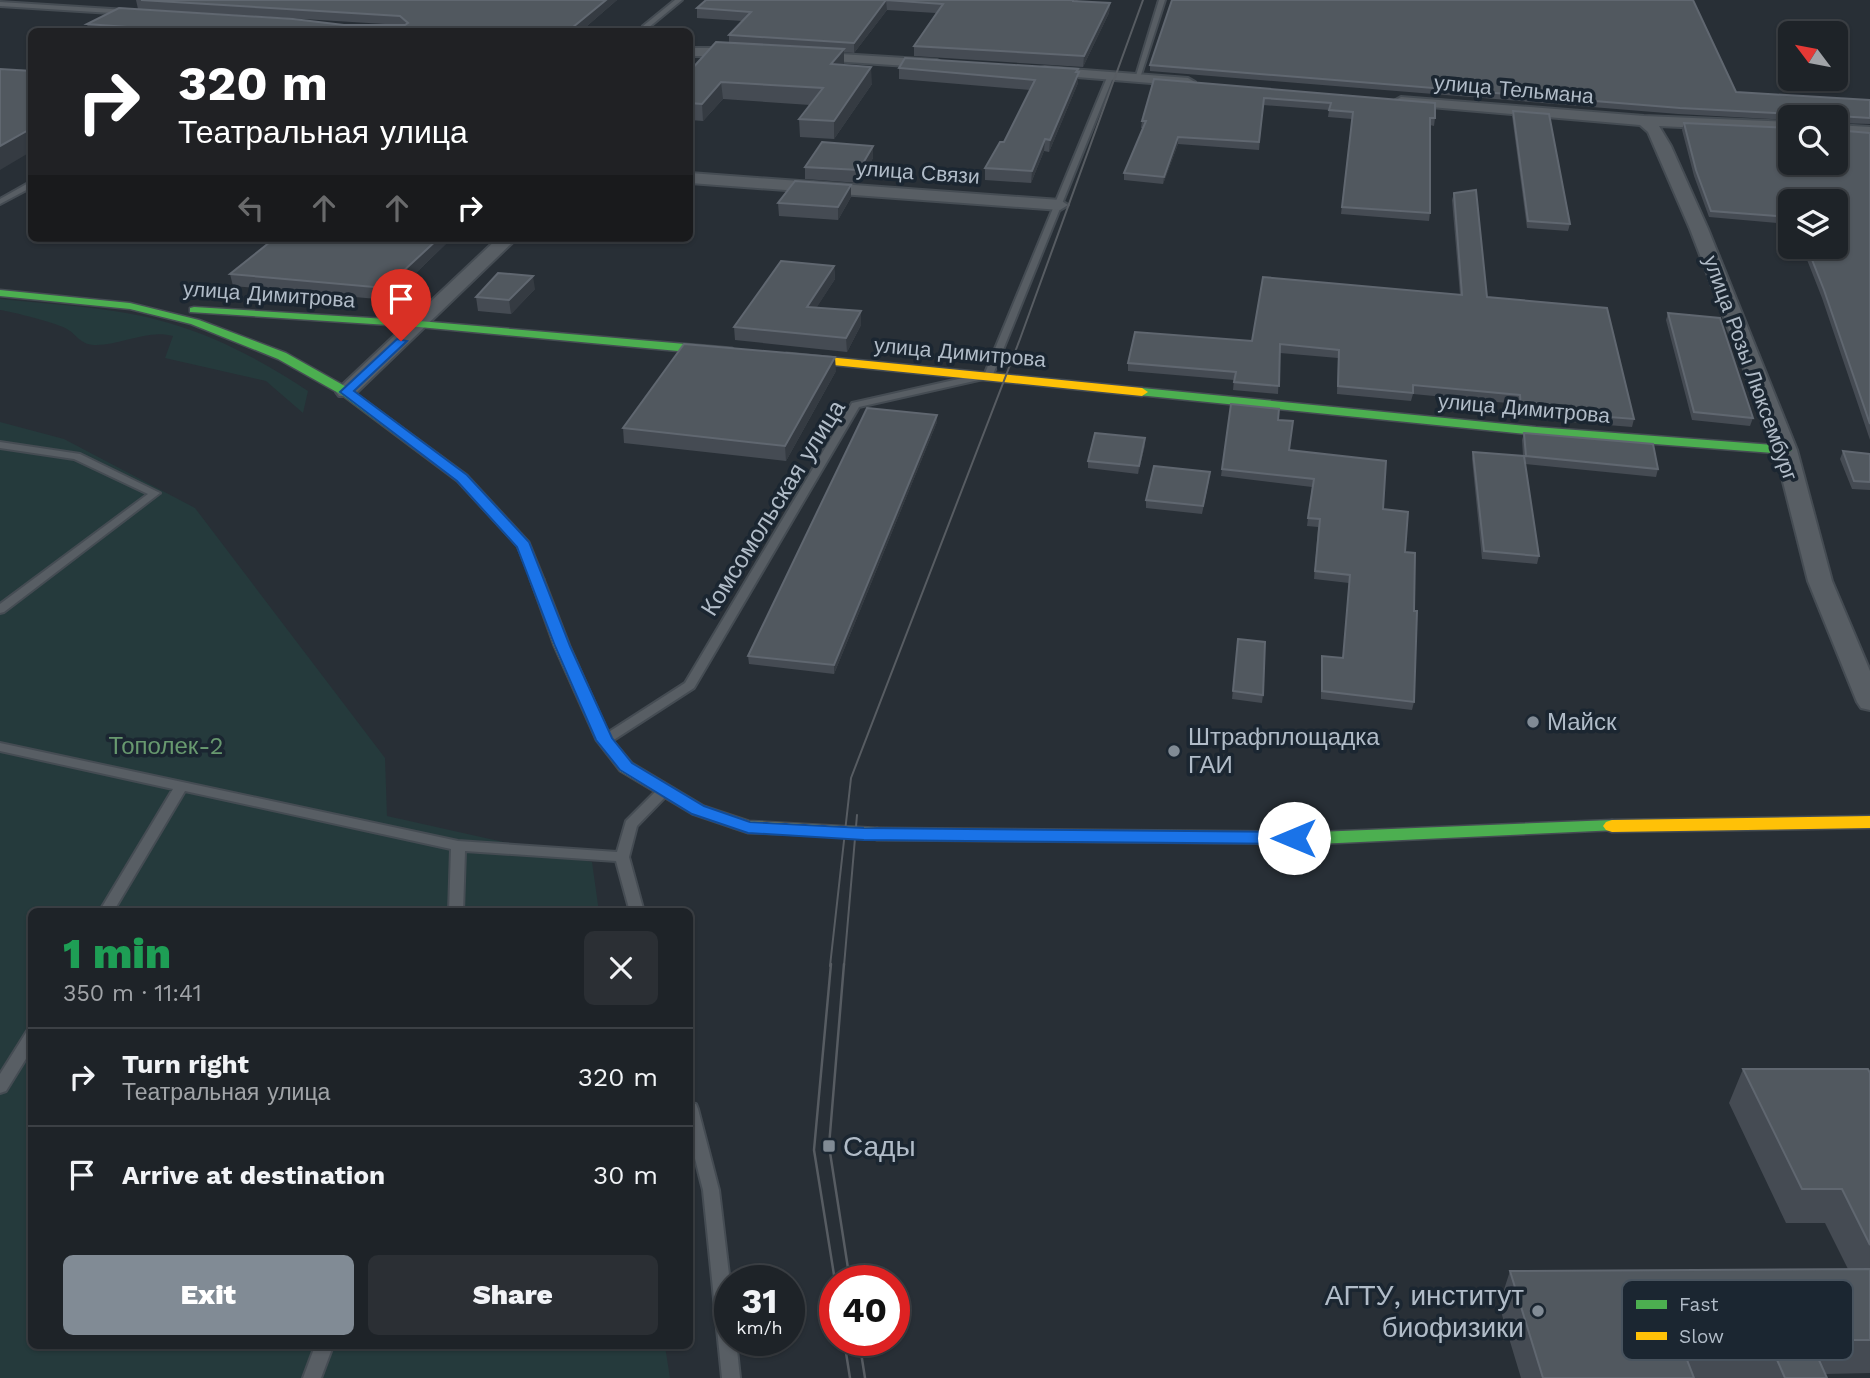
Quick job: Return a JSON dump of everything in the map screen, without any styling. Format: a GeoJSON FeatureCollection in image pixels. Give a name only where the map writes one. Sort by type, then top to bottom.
{"type":"FeatureCollection","features":[{"type":"Feature","properties":{"kind":"street"},"geometry":{"type":"LineString","coordinates":[[693,52],[760,54]]}},
{"type":"Feature","properties":{"kind":"street"},"geometry":{"type":"LineString","coordinates":[[799,56],[958,65]]}},
{"type":"Feature","properties":{"kind":"street"},"geometry":{"type":"LineString","coordinates":[[1027,70],[1205,84]]}},
{"type":"Feature","properties":{"kind":"street","name":"улица Тельмана"},"geometry":{"type":"LineString","coordinates":[[1382,99],[1644,121],[1778,127]]}},
{"type":"Feature","properties":{"kind":"street","name":"улица Розы Люксембург"},"geometry":{"type":"LineString","coordinates":[[1644,121],[1654,130],[1663,146],[1699,229],[1786,450],[1820,581],[1870,702]]}},
{"type":"Feature","properties":{"kind":"street"},"geometry":{"type":"LineString","coordinates":[[1848,131],[1870,132]]}},
{"type":"Feature","properties":{"kind":"street","name":"улица Связи"},"geometry":{"type":"LineString","coordinates":[[693,178],[1060,205]]}},
{"type":"Feature","properties":{"kind":"street"},"geometry":{"type":"LineString","coordinates":[[346,392],[504,242]]}},
{"type":"Feature","properties":{"kind":"street"},"geometry":{"type":"LineString","coordinates":[[0,293],[130,306],[195,322],[282,356],[346,392],[462,478],[524,545],[562,646],[604,740],[626,767],[698,810],[748,828],[864,834],[1317,838],[1569,827],[1870,822]]}},
{"type":"Feature","properties":{"kind":"street","name":"улица Димитрова"},"geometry":{"type":"LineString","coordinates":[[130,306],[419,324],[989,375],[1398,419],[1786,450]]}},
{"type":"Feature","properties":{"kind":"lane"},"geometry":{"type":"LineString","coordinates":[[648,28],[679,0]]}},
{"type":"Feature","properties":{"kind":"lane"},"geometry":{"type":"LineString","coordinates":[[1137,78],[1162,0]]}},
{"type":"Feature","properties":{"kind":"lane"},"geometry":{"type":"LineString","coordinates":[[0,4],[137,13]]}},
{"type":"Feature","properties":{"kind":"lane"},"geometry":{"type":"LineString","coordinates":[[989,375],[1111,75]]}},
{"type":"Feature","properties":{"kind":"lane"},"geometry":{"type":"LineString","coordinates":[[0,202],[28,185]]}},
{"type":"Feature","properties":{"kind":"lane","name":"Комсомольская улица"},"geometry":{"type":"LineString","coordinates":[[604,740],[690,685],[855,405],[989,375]]}},
{"type":"Feature","properties":{"kind":"lane"},"geometry":{"type":"LineString","coordinates":[[0,444],[76,456],[155,493],[0,610]]}},
{"type":"Feature","properties":{"kind":"lane"},"geometry":{"type":"LineString","coordinates":[[0,747],[458,846],[622,857]]}},
{"type":"Feature","properties":{"kind":"lane"},"geometry":{"type":"LineString","coordinates":[[108,908],[181,787]]}},
{"type":"Feature","properties":{"kind":"lane"},"geometry":{"type":"LineString","coordinates":[[636,908],[622,857],[631,824],[664,791]]}},
{"type":"Feature","properties":{"kind":"lane"},"geometry":{"type":"LineString","coordinates":[[456,908],[458,846]]}},
{"type":"Feature","properties":{"kind":"lane"},"geometry":{"type":"LineString","coordinates":[[0,1087],[28,1042]]}},
{"type":"Feature","properties":{"kind":"lane"},"geometry":{"type":"LineString","coordinates":[[693,1120],[711,1189],[731,1378]]}},
{"type":"Feature","properties":{"kind":"lane"},"geometry":{"type":"LineString","coordinates":[[312,1378],[323,1349]]}},
{"type":"Feature","properties":{"kind":"green space"},"geometry":{"type":"Polygon","coordinates":[[[0,299],[128,313],[169,323],[205,336],[258,361],[308,391],[303,413],[266,381],[165,358],[173,336],[163,334],[104,345],[89,344],[63,327],[0,310],[0,299]]]}},
{"type":"Feature","properties":{"kind":"green space","name":"Тополек-2"},"geometry":{"type":"Polygon","coordinates":[[[0,422],[64,439],[195,508],[385,758],[387,816],[592,862],[598,908],[28,908],[28,1349],[665,1349],[670,1378],[0,1378],[0,422]]]}},
{"type":"Feature","properties":{"kind":"building"},"geometry":{"type":"Polygon","coordinates":[[[141,0],[606,0],[572,28],[141,28],[87,24],[119,8],[293,19],[344,25],[408,23],[400,16],[141,0]]]}},
{"type":"Feature","properties":{"kind":"building"},"geometry":{"type":"Polygon","coordinates":[[[706,0],[886,0],[854,43],[729,35],[751,12],[697,8],[706,0]]]}},
{"type":"Feature","properties":{"kind":"building"},"geometry":{"type":"Polygon","coordinates":[[[886,0],[1073,0],[1110,3],[1084,56],[914,46],[943,4],[886,0]]]}},
{"type":"Feature","properties":{"kind":"building"},"geometry":{"type":"Polygon","coordinates":[[[1172,0],[1693,0],[1736,92],[1870,100],[1870,118],[1848,117],[1848,105],[1778,105],[1778,113],[1680,108],[1150,65],[1172,0]]]}},
{"type":"Feature","properties":{"kind":"building"},"geometry":{"type":"Polygon","coordinates":[[[716,42],[844,49],[831,64],[871,67],[834,121],[799,119],[823,88],[721,82],[702,104],[693,103],[693,68],[716,42]]]}},
{"type":"Feature","properties":{"kind":"building"},"geometry":{"type":"Polygon","coordinates":[[[905,58],[1078,69],[1076,72],[1079,72],[1050,140],[1045,139],[1032,171],[985,168],[1000,142],[1004,142],[1035,80],[899,68],[905,58]]]}},
{"type":"Feature","properties":{"kind":"building"},"geometry":{"type":"Polygon","coordinates":[[[0,69],[28,71],[28,130],[0,146],[0,69]]]}},
{"type":"Feature","properties":{"kind":"building"},"geometry":{"type":"Polygon","coordinates":[[[1154,79],[1435,103],[1435,118],[1430,118],[1430,213],[1342,207],[1353,112],[1329,110],[1331,103],[1264,98],[1259,142],[1178,137],[1164,177],[1124,173],[1146,121],[1142,121],[1154,79]]]}},
{"type":"Feature","properties":{"kind":"building"},"geometry":{"type":"Polygon","coordinates":[[[1513,111],[1549,114],[1570,224],[1528,221],[1513,111]]]}},
{"type":"Feature","properties":{"kind":"building"},"geometry":{"type":"Polygon","coordinates":[[[1684,123],[1778,127],[1778,175],[1848,175],[1848,131],[1870,133],[1870,424],[1812,259],[1848,259],[1848,189],[1778,189],[1778,216],[1711,211],[1696,170],[1684,123]]]}},
{"type":"Feature","properties":{"kind":"building"},"geometry":{"type":"Polygon","coordinates":[[[822,142],[873,146],[859,170],[805,167],[822,142]]]}},
{"type":"Feature","properties":{"kind":"building"},"geometry":{"type":"Polygon","coordinates":[[[795,181],[851,185],[838,207],[778,203],[795,181]]]}},
{"type":"Feature","properties":{"kind":"building"},"geometry":{"type":"Polygon","coordinates":[[[1476,190],[1487,297],[1607,308],[1634,419],[1521,410],[1520,395],[1413,385],[1413,393],[1338,386],[1339,350],[1280,344],[1279,386],[1234,382],[1236,372],[1128,363],[1135,332],[1252,341],[1263,277],[1462,295],[1454,193],[1476,190]]]}},
{"type":"Feature","properties":{"kind":"building"},"geometry":{"type":"Polygon","coordinates":[[[270,242],[435,242],[385,288],[230,274],[270,242]]]}},
{"type":"Feature","properties":{"kind":"building"},"geometry":{"type":"Polygon","coordinates":[[[781,261],[834,266],[807,307],[861,311],[846,338],[734,327],[781,261]]]}},
{"type":"Feature","properties":{"kind":"building"},"geometry":{"type":"Polygon","coordinates":[[[498,273],[533,276],[509,300],[476,297],[498,273]]]}},
{"type":"Feature","properties":{"kind":"building"},"geometry":{"type":"Polygon","coordinates":[[[1668,313],[1720,318],[1753,418],[1694,412],[1668,313]]]}},
{"type":"Feature","properties":{"kind":"building"},"geometry":{"type":"Polygon","coordinates":[[[684,344],[835,357],[785,446],[623,428],[684,344]]]}},
{"type":"Feature","properties":{"kind":"building"},"geometry":{"type":"Polygon","coordinates":[[[1231,404],[1279,409],[1278,420],[1293,421],[1289,450],[1386,461],[1383,509],[1408,512],[1405,552],[1415,553],[1414,611],[1417,611],[1414,702],[1322,691],[1322,656],[1343,658],[1350,575],[1315,571],[1320,519],[1308,518],[1314,479],[1222,469],[1231,404]]]}},
{"type":"Feature","properties":{"kind":"building"},"geometry":{"type":"Polygon","coordinates":[[[867,408],[937,415],[834,665],[748,656],[867,408]]]}},
{"type":"Feature","properties":{"kind":"building"},"geometry":{"type":"Polygon","coordinates":[[[1095,433],[1145,438],[1139,466],[1088,461],[1095,433]]]}},
{"type":"Feature","properties":{"kind":"building"},"geometry":{"type":"Polygon","coordinates":[[[1524,433],[1653,444],[1658,469],[1526,456],[1524,433]]]}},
{"type":"Feature","properties":{"kind":"building"},"geometry":{"type":"Polygon","coordinates":[[[1843,451],[1870,454],[1870,482],[1854,481],[1843,451]]]}},
{"type":"Feature","properties":{"kind":"building"},"geometry":{"type":"Polygon","coordinates":[[[1473,452],[1524,456],[1539,556],[1484,551],[1473,452]]]}},
{"type":"Feature","properties":{"kind":"building"},"geometry":{"type":"Polygon","coordinates":[[[1154,466],[1210,472],[1203,506],[1146,500],[1154,466]]]}},
{"type":"Feature","properties":{"kind":"building"},"geometry":{"type":"Polygon","coordinates":[[[1238,639],[1265,642],[1263,695],[1233,691],[1238,639]]]}},
{"type":"Feature","properties":{"kind":"building"},"geometry":{"type":"Polygon","coordinates":[[[1743,1069],[1868,1069],[1870,1245],[1842,1189],[1802,1189],[1743,1069]]]}},
{"type":"Feature","properties":{"kind":"building"},"geometry":{"type":"Polygon","coordinates":[[[1870,1269],[1870,1340],[1853,1340],[1853,1280],[1622,1280],[1622,1360],[1687,1360],[1694,1378],[1543,1378],[1510,1271],[1870,1269]]]}},
{"type":"Feature","properties":{"kind":"building"},"geometry":{"type":"Polygon","coordinates":[[[1777,1360],[1819,1360],[1827,1378],[1785,1378],[1777,1360]]]}},
{"type":"Feature","properties":{"kind":"tram line"},"geometry":{"type":"LineString","coordinates":[[830,966],[851,778],[1020,339],[1143,0]]}},
{"type":"Feature","properties":{"kind":"tram line"},"geometry":{"type":"LineString","coordinates":[[844,966],[857,815]]}},
{"type":"Feature","properties":{"kind":"tram line"},"geometry":{"type":"LineString","coordinates":[[831,964],[814,1150],[832,1265]]}},
{"type":"Feature","properties":{"kind":"tram line"},"geometry":{"type":"LineString","coordinates":[[844,964],[829,1146],[848,1265]]}},
{"type":"Feature","properties":{"kind":"tram line"},"geometry":{"type":"LineString","coordinates":[[847,1356],[850,1378]]}},
{"type":"Feature","properties":{"kind":"tram line"},"geometry":{"type":"LineString","coordinates":[[862,1356],[865,1378]]}},
{"type":"Feature","properties":{"kind":"traffic: fast"},"geometry":{"type":"LineString","coordinates":[[0,293],[130,306],[195,322],[282,356],[346,392],[462,478],[524,545],[537,579]]}},
{"type":"Feature","properties":{"kind":"traffic: fast"},"geometry":{"type":"LineString","coordinates":[[194,310],[419,324],[732,352]]}},
{"type":"Feature","properties":{"kind":"traffic: fast"},"geometry":{"type":"LineString","coordinates":[[1142,392],[1536,431],[1786,450]]}},
{"type":"Feature","properties":{"kind":"traffic: fast"},"geometry":{"type":"LineString","coordinates":[[877,834],[1317,838],[1612,826]]}},
{"type":"Feature","properties":{"kind":"traffic: slow"},"geometry":{"type":"LineString","coordinates":[[787,357],[1142,392]]}},
{"type":"Feature","properties":{"kind":"traffic: slow"},"geometry":{"type":"LineString","coordinates":[[537,579],[562,646],[604,740],[626,767],[698,810],[748,827],[877,834]]}},
{"type":"Feature","properties":{"kind":"traffic: slow"},"geometry":{"type":"LineString","coordinates":[[1612,826],[1870,822]]}},
{"type":"Feature","properties":{"kind":"place","name":"Майск"},"geometry":{"type":"Point","coordinates":[1533,722]}},
{"type":"Feature","properties":{"kind":"place","name":"Штрафплощадка ГАИ"},"geometry":{"type":"Point","coordinates":[1174,751]}},
{"type":"Feature","properties":{"kind":"place","name":"Сады"},"geometry":{"type":"Point","coordinates":[829,1146]}},
{"type":"Feature","properties":{"kind":"place","name":"АГТУ, институт биофизики"},"geometry":{"type":"Point","coordinates":[1538,1311]}},
{"type":"Feature","properties":{"kind":"route"},"geometry":{"type":"LineString","coordinates":[[401,341],[346,392],[462,478],[524,545],[562,646],[604,740],[626,767],[698,810],[748,828],[864,834],[1294,838]]}}]}
